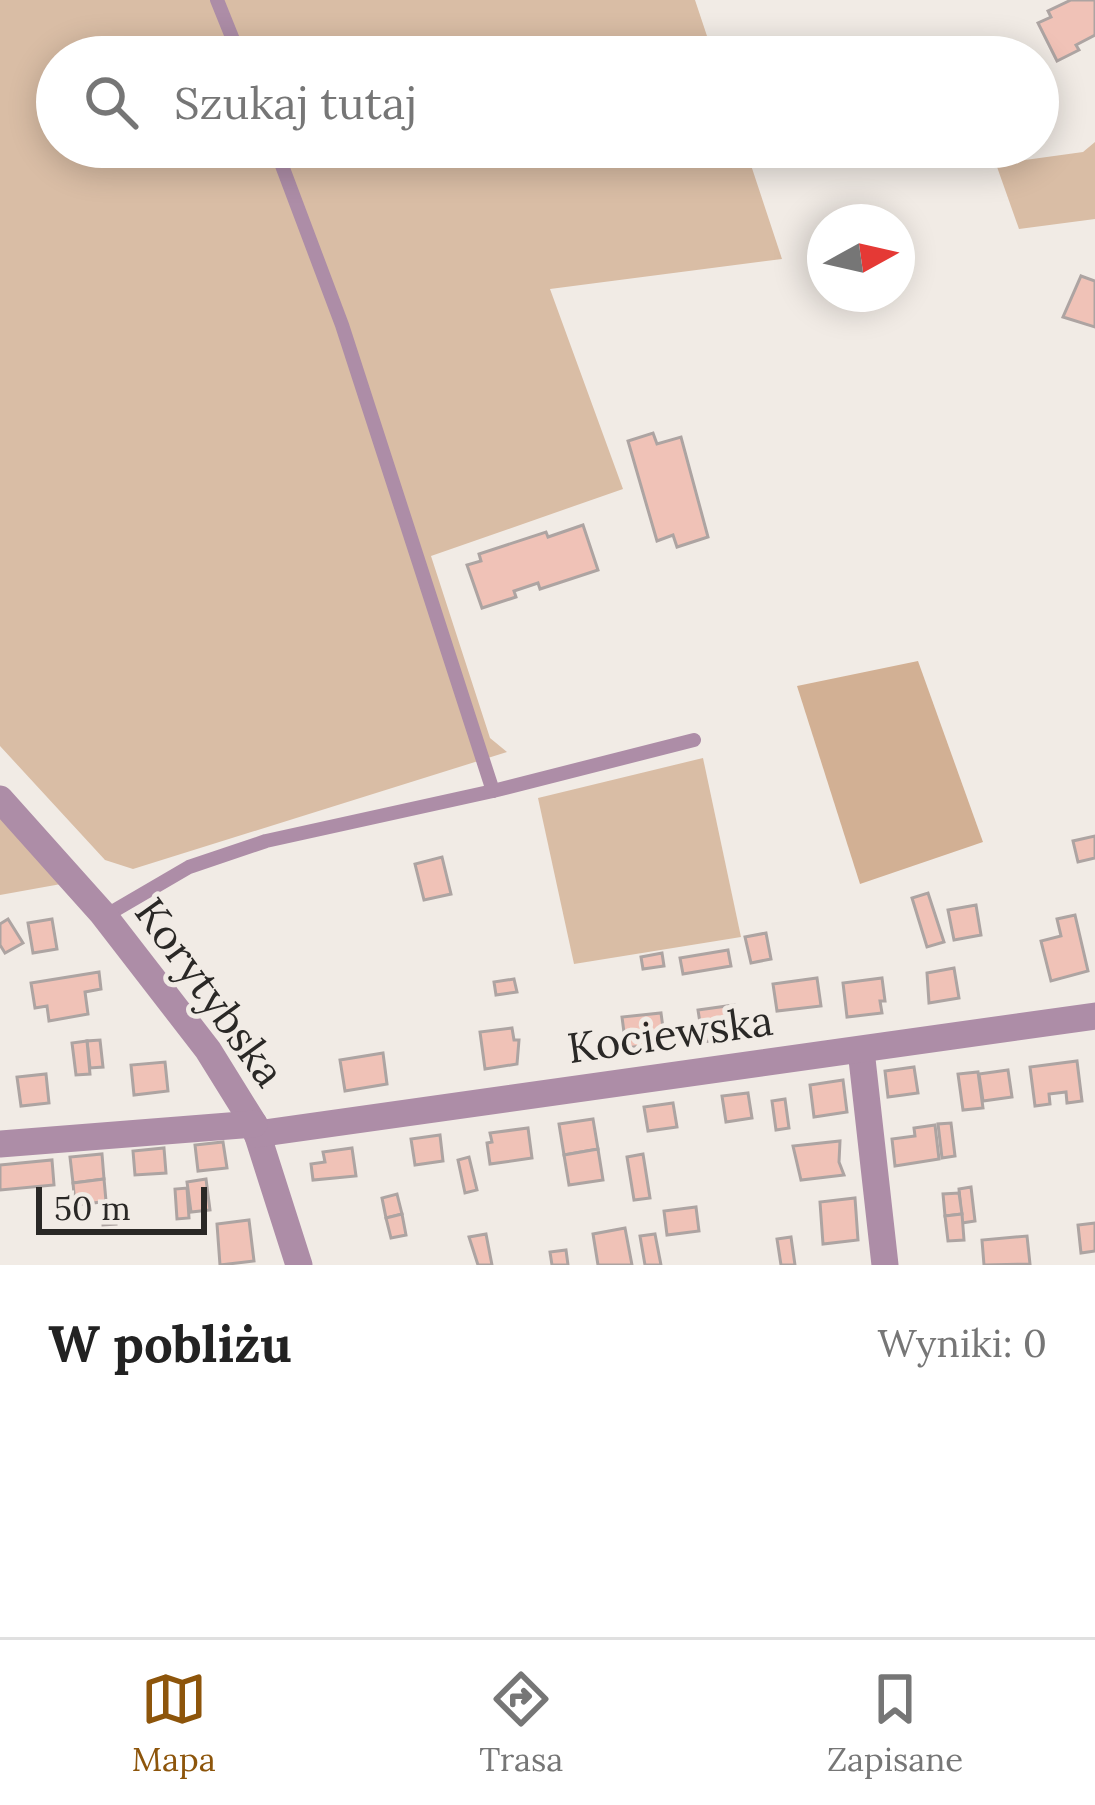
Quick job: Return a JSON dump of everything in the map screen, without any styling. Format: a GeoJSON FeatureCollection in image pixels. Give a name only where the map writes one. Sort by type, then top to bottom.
{"type":"FeatureCollection","features":[{"type":"Feature","properties":{"kind":"street","name":"Korytybska"},"geometry":{"type":"LineString","coordinates":[[0,799],[105,916],[208,1050],[256,1129],[299,1265]]}},
{"type":"Feature","properties":{"kind":"street","name":"Kociewska"},"geometry":{"type":"LineString","coordinates":[[0,1144],[256,1129],[1095,1016]]}},
{"type":"Feature","properties":{"kind":"street"},"geometry":{"type":"LineString","coordinates":[[861,1050],[885,1265]]}},
{"type":"Feature","properties":{"kind":"lane"},"geometry":{"type":"LineString","coordinates":[[217,0],[232,36]]}},
{"type":"Feature","properties":{"kind":"lane"},"geometry":{"type":"LineString","coordinates":[[283,168],[342,325],[493,790]]}},
{"type":"Feature","properties":{"kind":"lane"},"geometry":{"type":"LineString","coordinates":[[105,916],[189,867],[266,841],[694,740]]}},
{"type":"Feature","properties":{"kind":"shaded area"},"geometry":{"type":"Polygon","coordinates":[[[0,0],[695,0],[707,36],[36,36],[36,168],[752,168],[782,259],[550,289],[623,489],[431,556],[490,738],[507,752],[133,869],[105,860],[0,746],[0,0]]]}},
{"type":"Feature","properties":{"kind":"shaded area"},"geometry":{"type":"Polygon","coordinates":[[[1095,142],[1095,219],[1019,229],[997,168],[1059,168],[1059,155],[1083,152],[1095,142]]]}},
{"type":"Feature","properties":{"kind":"shaded area"},"geometry":{"type":"Polygon","coordinates":[[[918,661],[983,842],[860,884],[797,686],[918,661]]]}},
{"type":"Feature","properties":{"kind":"shaded area"},"geometry":{"type":"Polygon","coordinates":[[[703,758],[741,937],[574,964],[538,798],[703,758]]]}},
{"type":"Feature","properties":{"kind":"shaded area"},"geometry":{"type":"Polygon","coordinates":[[[0,818],[61,884],[0,895],[0,818]]]}},
{"type":"Feature","properties":{"kind":"building"},"geometry":{"type":"Polygon","coordinates":[[[1071,0],[1095,0],[1095,35],[1059,60],[1059,36],[1044,36],[1038,23],[1051,17],[1048,11],[1071,0]]]}},
{"type":"Feature","properties":{"kind":"building"},"geometry":{"type":"Polygon","coordinates":[[[1081,276],[1095,281],[1095,327],[1063,317],[1081,276]]]}},
{"type":"Feature","properties":{"kind":"building"},"geometry":{"type":"Polygon","coordinates":[[[653,433],[657,444],[681,437],[708,537],[677,547],[673,535],[657,541],[628,441],[653,433]]]}},
{"type":"Feature","properties":{"kind":"building"},"geometry":{"type":"Polygon","coordinates":[[[583,525],[598,570],[540,589],[538,583],[514,591],[516,597],[482,608],[467,565],[481,561],[479,554],[583,525]]]}},
{"type":"Feature","properties":{"kind":"building"},"geometry":{"type":"Polygon","coordinates":[[[1095,836],[1095,858],[1078,862],[1073,841],[1095,836]]]}},
{"type":"Feature","properties":{"kind":"building"},"geometry":{"type":"Polygon","coordinates":[[[442,857],[451,894],[424,900],[415,864],[442,857]]]}},
{"type":"Feature","properties":{"kind":"building"},"geometry":{"type":"Polygon","coordinates":[[[928,893],[944,942],[927,947],[912,898],[928,893]]]}},
{"type":"Feature","properties":{"kind":"building"},"geometry":{"type":"Polygon","coordinates":[[[976,905],[981,935],[954,940],[948,910],[976,905]]]}},
{"type":"Feature","properties":{"kind":"building"},"geometry":{"type":"Polygon","coordinates":[[[1075,915],[1088,971],[1051,981],[1041,941],[1061,936],[1057,919],[1075,915]]]}},
{"type":"Feature","properties":{"kind":"building"},"geometry":{"type":"Polygon","coordinates":[[[8,919],[23,943],[5,953],[0,924],[8,919]]]}},
{"type":"Feature","properties":{"kind":"building"},"geometry":{"type":"Polygon","coordinates":[[[52,919],[57,949],[33,953],[28,923],[52,919]]]}},
{"type":"Feature","properties":{"kind":"building"},"geometry":{"type":"Polygon","coordinates":[[[766,933],[771,959],[751,963],[745,937],[766,933]]]}},
{"type":"Feature","properties":{"kind":"building"},"geometry":{"type":"Polygon","coordinates":[[[728,950],[731,966],[683,974],[680,958],[728,950]]]}},
{"type":"Feature","properties":{"kind":"building"},"geometry":{"type":"Polygon","coordinates":[[[662,953],[664,966],[643,969],[641,957],[662,953]]]}},
{"type":"Feature","properties":{"kind":"building"},"geometry":{"type":"Polygon","coordinates":[[[954,968],[959,998],[929,1003],[927,973],[954,968]]]}},
{"type":"Feature","properties":{"kind":"building"},"geometry":{"type":"Polygon","coordinates":[[[99,972],[101,989],[85,992],[88,1014],[49,1021],[47,1006],[35,1008],[31,983],[99,972]]]}},
{"type":"Feature","properties":{"kind":"building"},"geometry":{"type":"Polygon","coordinates":[[[817,978],[821,1006],[777,1011],[773,984],[817,978]]]}},
{"type":"Feature","properties":{"kind":"building"},"geometry":{"type":"Polygon","coordinates":[[[882,978],[882,1013],[847,1017],[843,983],[882,978]]]}},
{"type":"Feature","properties":{"kind":"building"},"geometry":{"type":"Polygon","coordinates":[[[514,979],[517,992],[496,995],[494,982],[514,979]]]}},
{"type":"Feature","properties":{"kind":"building"},"geometry":{"type":"Polygon","coordinates":[[[734,1005],[739,1037],[703,1042],[698,1010],[734,1005]]]}},
{"type":"Feature","properties":{"kind":"building"},"geometry":{"type":"Polygon","coordinates":[[[661,1013],[665,1043],[626,1048],[622,1017],[661,1013]]]}},
{"type":"Feature","properties":{"kind":"building"},"geometry":{"type":"Polygon","coordinates":[[[512,1028],[514,1040],[519,1040],[517,1064],[485,1069],[480,1032],[512,1028]]]}},
{"type":"Feature","properties":{"kind":"building"},"geometry":{"type":"Polygon","coordinates":[[[100,1040],[103,1067],[90,1068],[87,1041],[100,1040]]]}},
{"type":"Feature","properties":{"kind":"building"},"geometry":{"type":"Polygon","coordinates":[[[87,1041],[90,1074],[76,1075],[72,1043],[87,1041]]]}},
{"type":"Feature","properties":{"kind":"building"},"geometry":{"type":"Polygon","coordinates":[[[383,1053],[387,1084],[345,1091],[340,1060],[383,1053]]]}},
{"type":"Feature","properties":{"kind":"building"},"geometry":{"type":"Polygon","coordinates":[[[1077,1061],[1082,1101],[1067,1103],[1066,1092],[1049,1094],[1050,1104],[1035,1106],[1030,1067],[1077,1061]]]}},
{"type":"Feature","properties":{"kind":"building"},"geometry":{"type":"Polygon","coordinates":[[[165,1062],[168,1091],[134,1095],[131,1065],[165,1062]]]}},
{"type":"Feature","properties":{"kind":"building"},"geometry":{"type":"Polygon","coordinates":[[[914,1067],[918,1093],[888,1097],[885,1071],[914,1067]]]}},
{"type":"Feature","properties":{"kind":"building"},"geometry":{"type":"Polygon","coordinates":[[[1008,1070],[1012,1097],[983,1101],[979,1074],[1008,1070]]]}},
{"type":"Feature","properties":{"kind":"building"},"geometry":{"type":"Polygon","coordinates":[[[978,1072],[983,1108],[963,1110],[958,1074],[978,1072]]]}},
{"type":"Feature","properties":{"kind":"building"},"geometry":{"type":"Polygon","coordinates":[[[46,1074],[49,1103],[21,1106],[17,1077],[46,1074]]]}},
{"type":"Feature","properties":{"kind":"building"},"geometry":{"type":"Polygon","coordinates":[[[843,1080],[847,1112],[814,1117],[810,1085],[843,1080]]]}},
{"type":"Feature","properties":{"kind":"building"},"geometry":{"type":"Polygon","coordinates":[[[748,1093],[752,1118],[726,1122],[722,1096],[748,1093]]]}},
{"type":"Feature","properties":{"kind":"building"},"geometry":{"type":"Polygon","coordinates":[[[785,1099],[789,1128],[776,1130],[772,1101],[785,1099]]]}},
{"type":"Feature","properties":{"kind":"building"},"geometry":{"type":"Polygon","coordinates":[[[673,1103],[677,1127],[648,1131],[644,1107],[673,1103]]]}},
{"type":"Feature","properties":{"kind":"building"},"geometry":{"type":"Polygon","coordinates":[[[593,1119],[598,1149],[564,1155],[559,1124],[593,1119]]]}},
{"type":"Feature","properties":{"kind":"building"},"geometry":{"type":"Polygon","coordinates":[[[951,1123],[955,1156],[942,1158],[938,1124],[951,1123]]]}},
{"type":"Feature","properties":{"kind":"building"},"geometry":{"type":"Polygon","coordinates":[[[935,1125],[939,1159],[895,1166],[892,1139],[915,1136],[914,1128],[935,1125]]]}},
{"type":"Feature","properties":{"kind":"building"},"geometry":{"type":"Polygon","coordinates":[[[528,1128],[532,1158],[490,1164],[490,1133],[528,1128]]]}},
{"type":"Feature","properties":{"kind":"building"},"geometry":{"type":"Polygon","coordinates":[[[440,1135],[443,1161],[415,1165],[411,1139],[440,1135]]]}},
{"type":"Feature","properties":{"kind":"building"},"geometry":{"type":"Polygon","coordinates":[[[840,1141],[844,1175],[801,1180],[793,1146],[840,1141]]]}},
{"type":"Feature","properties":{"kind":"building"},"geometry":{"type":"Polygon","coordinates":[[[223,1142],[227,1168],[198,1171],[195,1145],[223,1142]]]}},
{"type":"Feature","properties":{"kind":"building"},"geometry":{"type":"Polygon","coordinates":[[[164,1148],[166,1173],[135,1175],[133,1151],[164,1148]]]}},
{"type":"Feature","properties":{"kind":"building"},"geometry":{"type":"Polygon","coordinates":[[[352,1148],[356,1176],[313,1180],[311,1164],[325,1162],[323,1152],[352,1148]]]}},
{"type":"Feature","properties":{"kind":"building"},"geometry":{"type":"Polygon","coordinates":[[[598,1149],[603,1180],[569,1185],[564,1155],[598,1149]]]}},
{"type":"Feature","properties":{"kind":"building"},"geometry":{"type":"Polygon","coordinates":[[[102,1154],[104,1179],[73,1183],[70,1157],[102,1154]]]}},
{"type":"Feature","properties":{"kind":"building"},"geometry":{"type":"Polygon","coordinates":[[[643,1154],[650,1198],[634,1200],[627,1157],[643,1154]]]}},
{"type":"Feature","properties":{"kind":"building"},"geometry":{"type":"Polygon","coordinates":[[[469,1157],[477,1190],[465,1193],[458,1160],[469,1157]]]}},
{"type":"Feature","properties":{"kind":"building"},"geometry":{"type":"Polygon","coordinates":[[[52,1160],[54,1185],[0,1190],[0,1165],[52,1160]]]}},
{"type":"Feature","properties":{"kind":"building"},"geometry":{"type":"Polygon","coordinates":[[[104,1179],[106,1201],[114,1204],[116,1224],[103,1225],[102,1202],[75,1205],[73,1183],[104,1179]]]}},
{"type":"Feature","properties":{"kind":"building"},"geometry":{"type":"Polygon","coordinates":[[[206,1179],[210,1210],[191,1212],[187,1182],[206,1179]]]}},
{"type":"Feature","properties":{"kind":"building"},"geometry":{"type":"Polygon","coordinates":[[[971,1187],[975,1221],[962,1223],[959,1189],[971,1187]]]}},
{"type":"Feature","properties":{"kind":"building"},"geometry":{"type":"Polygon","coordinates":[[[187,1188],[189,1218],[177,1219],[175,1189],[187,1188]]]}},
{"type":"Feature","properties":{"kind":"building"},"geometry":{"type":"Polygon","coordinates":[[[959,1193],[962,1214],[945,1216],[943,1194],[959,1193]]]}},
{"type":"Feature","properties":{"kind":"building"},"geometry":{"type":"Polygon","coordinates":[[[397,1194],[402,1214],[386,1218],[382,1198],[397,1194]]]}},
{"type":"Feature","properties":{"kind":"building"},"geometry":{"type":"Polygon","coordinates":[[[855,1198],[858,1240],[823,1244],[820,1202],[855,1198]]]}},
{"type":"Feature","properties":{"kind":"building"},"geometry":{"type":"Polygon","coordinates":[[[696,1207],[699,1231],[667,1235],[664,1211],[696,1207]]]}},
{"type":"Feature","properties":{"kind":"building"},"geometry":{"type":"Polygon","coordinates":[[[402,1214],[406,1235],[391,1238],[386,1218],[402,1214]]]}},
{"type":"Feature","properties":{"kind":"building"},"geometry":{"type":"Polygon","coordinates":[[[962,1214],[964,1240],[948,1241],[945,1216],[962,1214]]]}},
{"type":"Feature","properties":{"kind":"building"},"geometry":{"type":"Polygon","coordinates":[[[249,1220],[254,1261],[220,1265],[217,1224],[249,1220]]]}},
{"type":"Feature","properties":{"kind":"building"},"geometry":{"type":"Polygon","coordinates":[[[1095,1223],[1095,1251],[1081,1253],[1078,1225],[1095,1223]]]}},
{"type":"Feature","properties":{"kind":"building"},"geometry":{"type":"Polygon","coordinates":[[[625,1228],[632,1265],[598,1265],[593,1234],[625,1228]]]}},
{"type":"Feature","properties":{"kind":"building"},"geometry":{"type":"Polygon","coordinates":[[[486,1234],[492,1265],[478,1265],[469,1237],[486,1234]]]}},
{"type":"Feature","properties":{"kind":"building"},"geometry":{"type":"Polygon","coordinates":[[[655,1234],[661,1265],[645,1265],[640,1236],[655,1234]]]}},
{"type":"Feature","properties":{"kind":"building"},"geometry":{"type":"Polygon","coordinates":[[[1027,1236],[1030,1264],[984,1265],[982,1240],[1027,1236]]]}},
{"type":"Feature","properties":{"kind":"building"},"geometry":{"type":"Polygon","coordinates":[[[791,1237],[795,1265],[781,1265],[777,1239],[791,1237]]]}},
{"type":"Feature","properties":{"kind":"building"},"geometry":{"type":"Polygon","coordinates":[[[566,1250],[568,1265],[552,1265],[550,1252],[566,1250]]]}}]}
